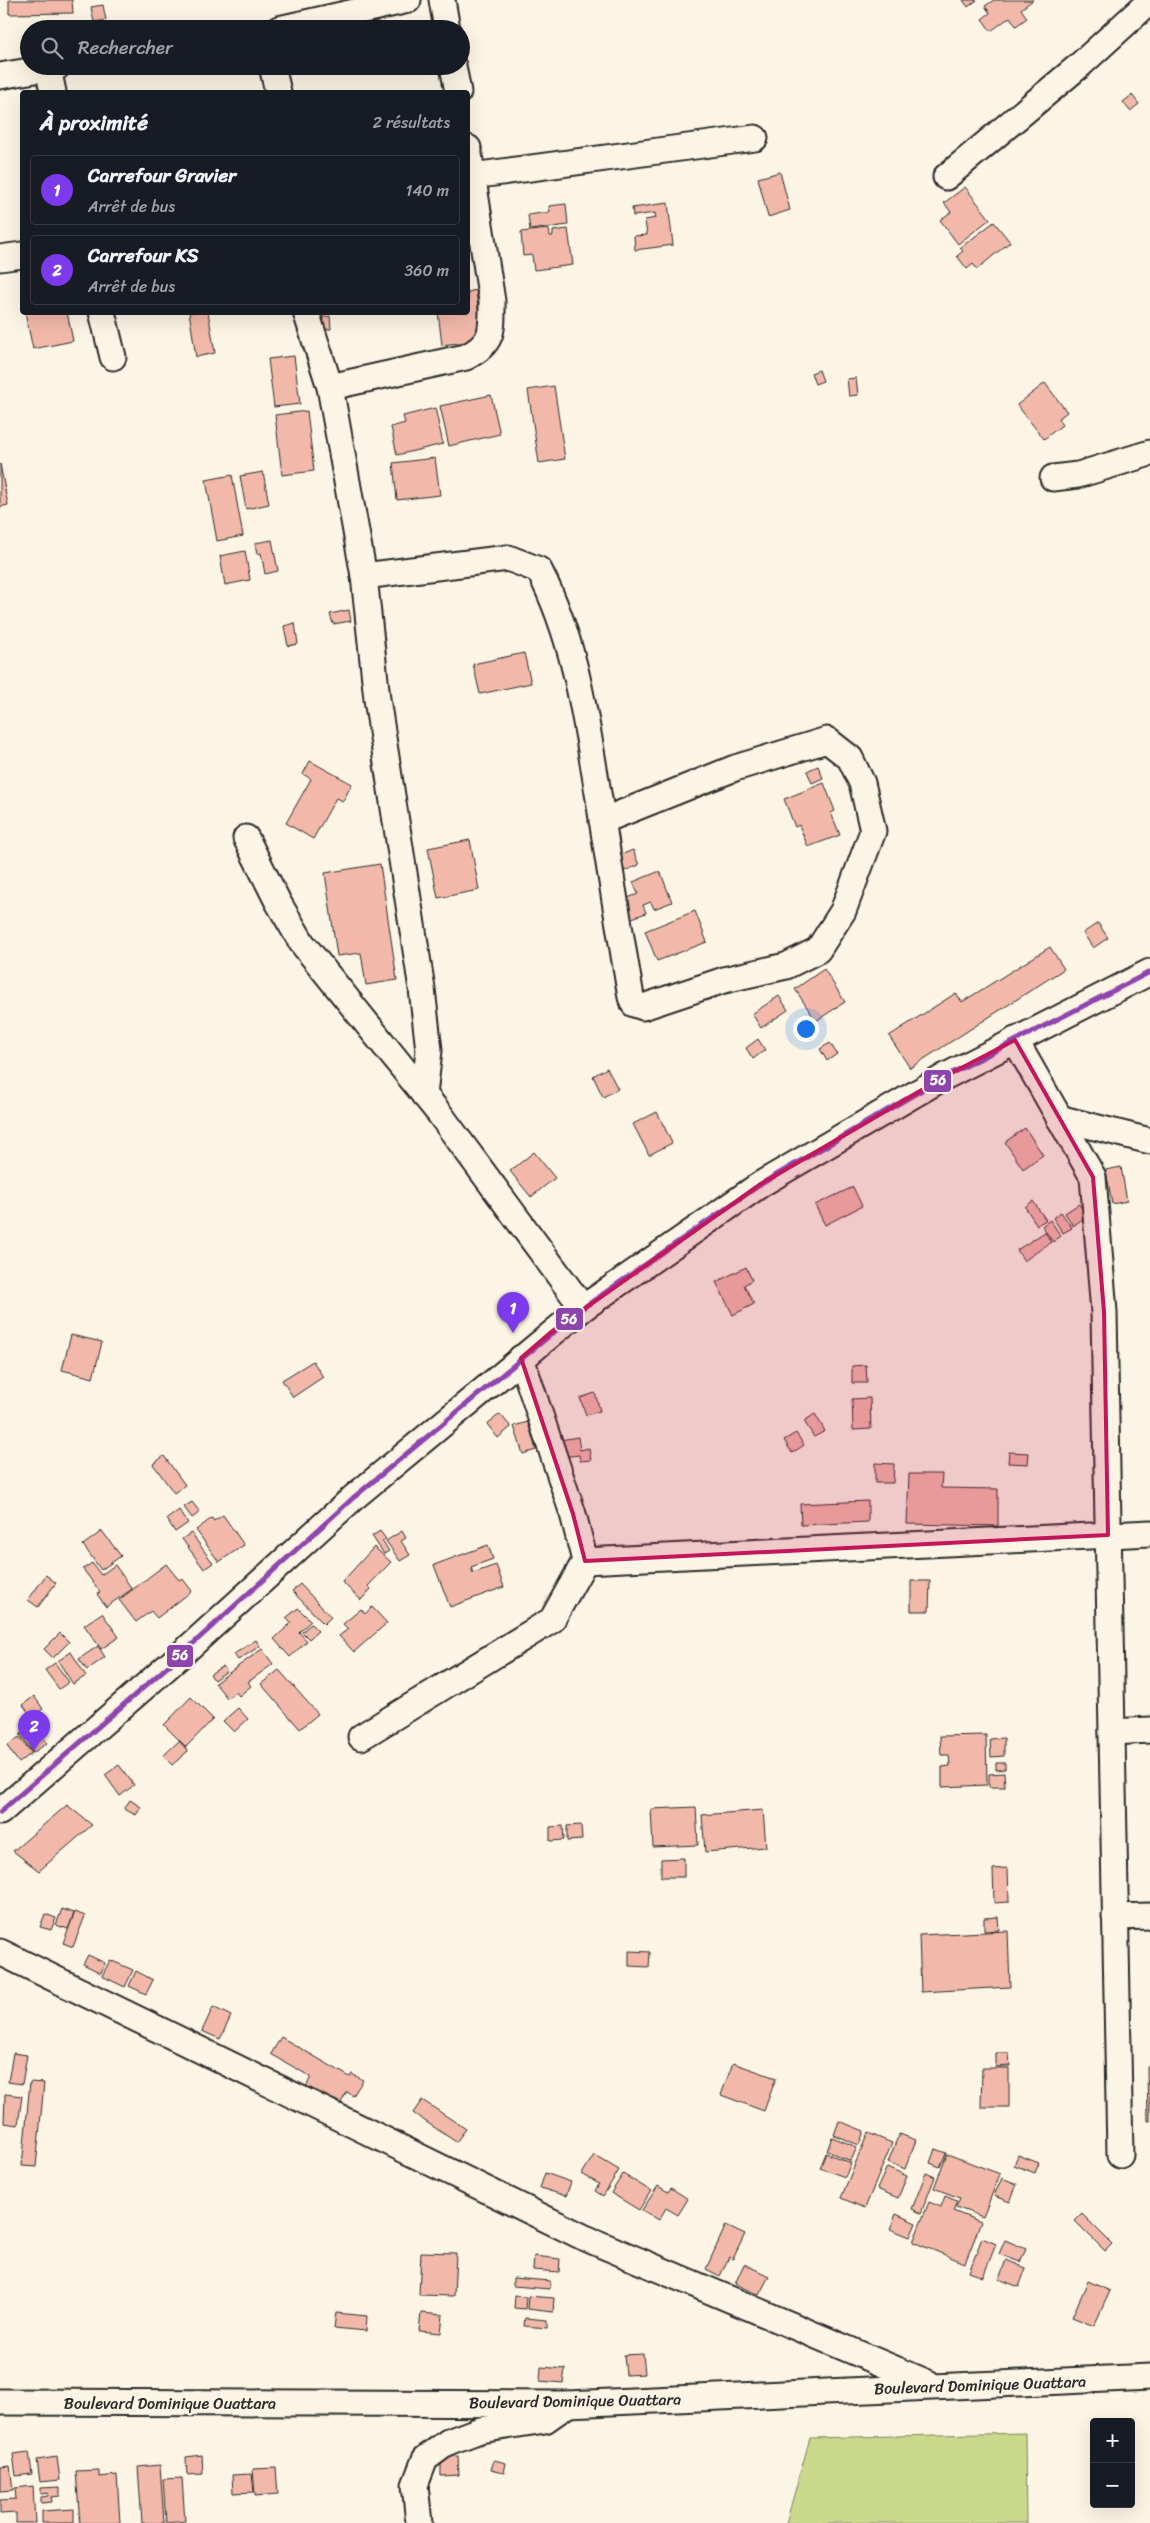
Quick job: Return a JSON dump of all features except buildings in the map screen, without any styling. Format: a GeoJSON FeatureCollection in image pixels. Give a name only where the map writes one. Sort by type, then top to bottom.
{"type":"FeatureCollection","features":[{"type":"Feature","properties":{"kind":"street"},"geometry":{"type":"LineString","coordinates":[[319,20],[408,0]]}},
{"type":"Feature","properties":{"kind":"street"},"geometry":{"type":"LineString","coordinates":[[442,0],[445,20]]}},
{"type":"Feature","properties":{"kind":"street"},"geometry":{"type":"LineString","coordinates":[[946,177],[1080,65],[1150,1]]}},
{"type":"Feature","properties":{"kind":"street"},"geometry":{"type":"LineString","coordinates":[[0,76],[20,73]]}},
{"type":"Feature","properties":{"kind":"street"},"geometry":{"type":"LineString","coordinates":[[53,75],[54,90]]}},
{"type":"Feature","properties":{"kind":"street"},"geometry":{"type":"LineString","coordinates":[[274,75],[278,90]]}},
{"type":"Feature","properties":{"kind":"street"},"geometry":{"type":"LineString","coordinates":[[455,75],[458,90]]}},
{"type":"Feature","properties":{"kind":"street"},"geometry":{"type":"LineString","coordinates":[[472,176],[755,138]]}},
{"type":"Feature","properties":{"kind":"street"},"geometry":{"type":"LineString","coordinates":[[330,387],[466,357],[480,351],[489,340],[492,326],[492,301],[470,162]]}},
{"type":"Feature","properties":{"kind":"street"},"geometry":{"type":"LineString","coordinates":[[0,258],[20,255]]}},
{"type":"Feature","properties":{"kind":"street"},"geometry":{"type":"LineString","coordinates":[[103,315],[113,357]]}},
{"type":"Feature","properties":{"kind":"street"},"geometry":{"type":"LineString","coordinates":[[307,315],[330,387],[364,576],[377,699],[422,989],[429,1050],[424,1095]]}},
{"type":"Feature","properties":{"kind":"street"},"geometry":{"type":"LineString","coordinates":[[1053,478],[1078,475],[1150,453]]}},
{"type":"Feature","properties":{"kind":"street"},"geometry":{"type":"LineString","coordinates":[[364,576],[508,558],[539,570],[554,600],[582,691],[602,821],[631,998],[634,1004],[643,1007],[724,980],[786,966],[818,950],[843,911],[872,831],[862,783],[850,758],[827,740],[735,768],[602,821]]}},
{"type":"Feature","properties":{"kind":"street"},"geometry":{"type":"LineString","coordinates":[[246,838],[278,902],[302,943],[488,1178],[583,1308]]}},
{"type":"Feature","properties":{"kind":"street"},"geometry":{"type":"LineString","coordinates":[[2,1806],[174,1661],[353,1498],[520,1358],[583,1308],[761,1184],[944,1077],[1150,972]]}},
{"type":"Feature","properties":{"kind":"street"},"geometry":{"type":"LineString","coordinates":[[1015,1040],[1093,1177],[1104,1312],[1120,2154]]}},
{"type":"Feature","properties":{"kind":"street"},"geometry":{"type":"LineString","coordinates":[[1059,1118],[1150,1141]]}},
{"type":"Feature","properties":{"kind":"street"},"geometry":{"type":"LineString","coordinates":[[361,1737],[552,1620],[584,1561],[574,1514],[520,1358]]}},
{"type":"Feature","properties":{"kind":"street"},"geometry":{"type":"LineString","coordinates":[[584,1561],[1150,1533]]}},
{"type":"Feature","properties":{"kind":"street"},"geometry":{"type":"LineString","coordinates":[[1112,1732],[1150,1730]]}},
{"type":"Feature","properties":{"kind":"street"},"geometry":{"type":"LineString","coordinates":[[1116,1917],[1150,1916]]}},
{"type":"Feature","properties":{"kind":"street"},"geometry":{"type":"LineString","coordinates":[[0,1952],[583,2237],[933,2385]]}},
{"type":"Feature","properties":{"kind":"street","name":"Boulevard Dominique Ouattara"},"geometry":{"type":"LineString","coordinates":[[0,2402],[568,2404],[933,2385],[1150,2377]]}},
{"type":"Feature","properties":{"kind":"street"},"geometry":{"type":"LineString","coordinates":[[419,2523],[415,2485],[426,2459],[448,2442],[480,2430],[546,2420],[568,2404]]}},
{"type":"Feature","properties":{"kind":"highlighted area"},"geometry":{"type":"Polygon","coordinates":[[[1015,1040],[1093,1177],[1104,1312],[1108,1535],[585,1561],[573,1514],[521,1358],[550,1333],[761,1184],[944,1077],[1015,1040]]]}},
{"type":"Feature","properties":{"kind":"green space"},"geometry":{"type":"Polygon","coordinates":[[[1025,2433],[1026,2523],[786,2523],[810,2438],[1025,2433]]]}},
{"type":"Feature","properties":{"kind":"transit line","name":"56"},"geometry":{"type":"LineString","coordinates":[[0,1812],[174,1661],[353,1498],[583,1308],[761,1184],[944,1077],[1150,972]]}},
{"type":"Feature","properties":{"kind":"place","name":"Carrefour Gravier"},"geometry":{"type":"Point","coordinates":[513,1333]}},
{"type":"Feature","properties":{"kind":"place","name":"Carrefour KS"},"geometry":{"type":"Point","coordinates":[34,1751]}}]}
